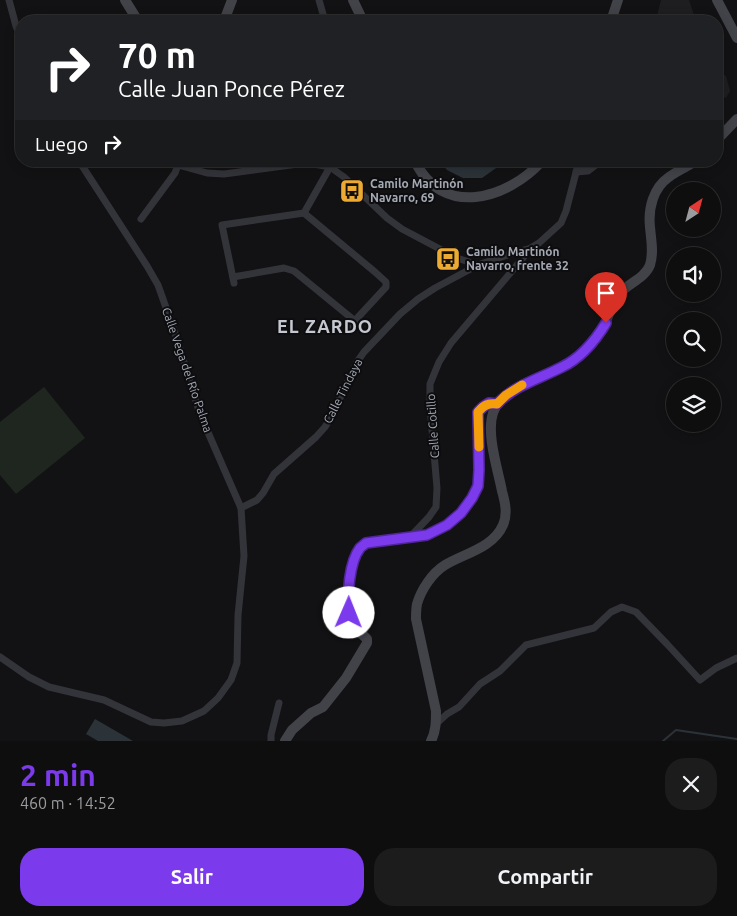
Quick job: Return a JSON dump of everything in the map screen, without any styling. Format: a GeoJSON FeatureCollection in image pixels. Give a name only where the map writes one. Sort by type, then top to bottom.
{"type":"FeatureCollection","features":[{"type":"Feature","properties":{"kind":"street"},"geometry":{"type":"LineString","coordinates":[[9,0],[15,22]]}},
{"type":"Feature","properties":{"kind":"street"},"geometry":{"type":"LineString","coordinates":[[125,0],[134,15]]}},
{"type":"Feature","properties":{"kind":"street"},"geometry":{"type":"LineString","coordinates":[[226,15],[232,0]]}},
{"type":"Feature","properties":{"kind":"street"},"geometry":{"type":"LineString","coordinates":[[319,0],[323,15]]}},
{"type":"Feature","properties":{"kind":"street"},"geometry":{"type":"LineString","coordinates":[[352,0],[360,15]]}},
{"type":"Feature","properties":{"kind":"street"},"geometry":{"type":"LineString","coordinates":[[613,15],[618,0]]}},
{"type":"Feature","properties":{"kind":"street"},"geometry":{"type":"LineString","coordinates":[[717,0],[737,38]]}},
{"type":"Feature","properties":{"kind":"street"},"geometry":{"type":"LineString","coordinates":[[723,134],[737,120]]}},
{"type":"Feature","properties":{"kind":"street","name":"Calle Vega del Río Palma"},"geometry":{"type":"LineString","coordinates":[[0,657],[29,677],[48,686],[104,700],[151,722],[164,724],[182,721],[204,711],[218,698],[231,680],[237,663],[238,615],[244,556],[241,508],[200,414],[158,285],[83,167]]}},
{"type":"Feature","properties":{"kind":"street"},"geometry":{"type":"LineString","coordinates":[[141,219],[175,173],[177,167]]}},
{"type":"Feature","properties":{"kind":"street"},"geometry":{"type":"LineString","coordinates":[[185,167],[207,173],[224,174],[276,167]]}},
{"type":"Feature","properties":{"kind":"street"},"geometry":{"type":"LineString","coordinates":[[304,212],[329,167]]}},
{"type":"Feature","properties":{"kind":"street"},"geometry":{"type":"LineString","coordinates":[[334,167],[387,218],[402,229],[457,258],[478,265]]}},
{"type":"Feature","properties":{"kind":"street"},"geometry":{"type":"LineString","coordinates":[[418,167],[430,183],[443,192],[459,197],[482,197],[504,190],[524,178],[536,167]]}},
{"type":"Feature","properties":{"kind":"street"},"geometry":{"type":"LineString","coordinates":[[529,249],[561,223],[577,167]]}},
{"type":"Feature","properties":{"kind":"street"},"geometry":{"type":"LineString","coordinates":[[576,172],[588,171],[593,167]]}},
{"type":"Feature","properties":{"kind":"street"},"geometry":{"type":"LineString","coordinates":[[431,741],[436,724],[436,711],[416,619],[416,606],[431,578],[444,566],[480,548],[496,536],[504,523],[506,506],[491,441],[492,414],[497,404],[506,395],[522,385],[564,366],[584,352],[598,336],[619,294],[649,268],[652,258],[652,247],[649,224],[651,205],[657,188],[668,177],[685,167]]}},
{"type":"Feature","properties":{"kind":"street"},"geometry":{"type":"LineString","coordinates":[[349,327],[355,321],[386,287],[386,282],[304,212],[222,225],[233,280],[284,268],[294,271],[355,321]]}},
{"type":"Feature","properties":{"kind":"street","name":"Calle Tindaya"},"geometry":{"type":"LineString","coordinates":[[241,508],[257,500],[274,474],[316,437],[332,415],[357,362],[400,314],[435,288],[478,265],[529,249]]}},
{"type":"Feature","properties":{"kind":"street","name":"Calle Cotillo"},"geometry":{"type":"LineString","coordinates":[[410,536],[429,517],[436,506],[437,488],[430,384],[439,362],[450,343],[518,266],[529,249]]}},
{"type":"Feature","properties":{"kind":"street"},"geometry":{"type":"LineString","coordinates":[[285,741],[292,730],[311,713],[323,707],[346,678],[367,643],[367,639],[352,623],[348,600],[352,567],[360,549],[366,543],[427,535],[447,525],[461,513],[478,486],[478,412],[489,403],[497,404]]}},
{"type":"Feature","properties":{"kind":"street"},"geometry":{"type":"LineString","coordinates":[[436,724],[447,714],[459,707],[480,684],[500,671],[526,645],[594,628],[610,612],[622,607],[636,612],[700,680],[716,668],[737,658]]}},
{"type":"Feature","properties":{"kind":"street"},"geometry":{"type":"LineString","coordinates":[[271,741],[279,703]]}},
{"type":"Feature","properties":{"kind":"shaded area"},"geometry":{"type":"Polygon","coordinates":[[[661,0],[689,0],[694,15],[657,15],[661,0]]]}},
{"type":"Feature","properties":{"kind":"shaded area"},"geometry":{"type":"Polygon","coordinates":[[[723,74],[726,76],[730,91],[726,98],[723,96],[723,74]]]}},
{"type":"Feature","properties":{"kind":"shaded area"},"geometry":{"type":"Polygon","coordinates":[[[445,167],[498,167],[482,178],[463,178],[445,167]]]}},
{"type":"Feature","properties":{"kind":"shaded area"},"geometry":{"type":"Polygon","coordinates":[[[44,387],[85,438],[16,494],[0,475],[0,422],[44,387]]]}},
{"type":"Feature","properties":{"kind":"shaded area"},"geometry":{"type":"Polygon","coordinates":[[[95,719],[133,741],[98,741],[86,734],[95,719]]]}},
{"type":"Feature","properties":{"kind":"waterway"},"geometry":{"type":"LineString","coordinates":[[663,741],[676,730],[737,739]]}},
{"type":"Feature","properties":{"kind":"slow traffic"},"geometry":{"type":"LineString","coordinates":[[479,447],[478,412],[489,403],[497,404],[506,395],[522,385]]}},
{"type":"Feature","properties":{"kind":"place","name":"Camilo Martinón Navarro, 69"},"geometry":{"type":"Point","coordinates":[352,191]}},
{"type":"Feature","properties":{"kind":"place","name":"Camilo Martinón Navarro, frente 32"},"geometry":{"type":"Point","coordinates":[448,259]}},
{"type":"Feature","properties":{"kind":"district","name":"EL ZARDO"},"geometry":{"type":"Point","coordinates":[325,327]}},
{"type":"Feature","properties":{"kind":"route"},"geometry":{"type":"LineString","coordinates":[[349,613],[348,600],[352,567],[360,549],[366,543],[427,535],[447,525],[461,513],[472,498],[478,486],[478,412],[489,403],[497,404],[506,395],[522,385],[564,366],[584,352],[606,323]]}}]}
